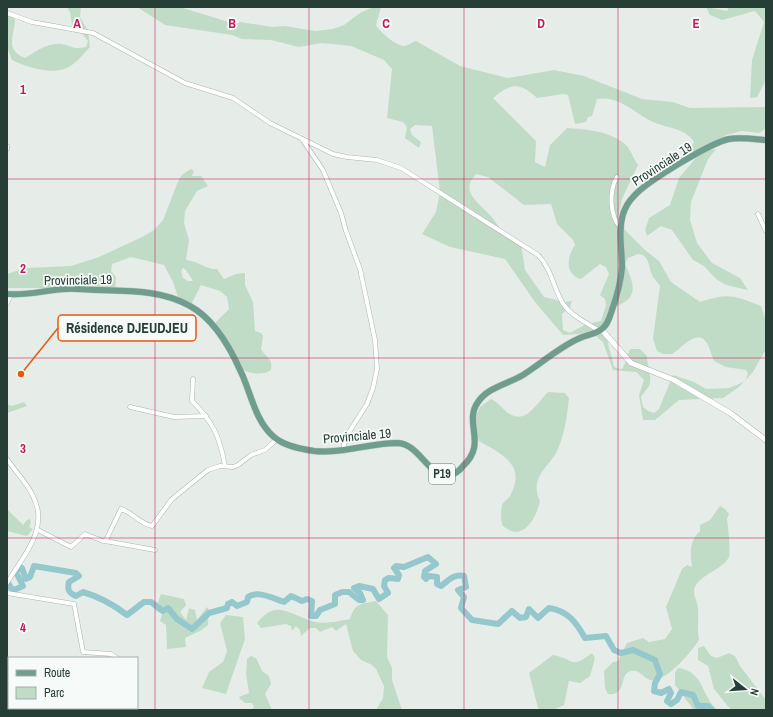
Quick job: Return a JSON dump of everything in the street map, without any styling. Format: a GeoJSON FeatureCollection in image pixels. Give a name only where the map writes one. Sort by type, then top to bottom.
{"type":"FeatureCollection","features":[{"type":"Feature","properties":{"kind":"main road","name":"Provinciale 19"},"geometry":{"type":"LineString","coordinates":[[9,295],[68,289],[128,291],[163,296],[191,306],[218,331],[241,372],[254,406],[265,428],[276,440],[290,446],[314,451],[344,450],[375,445],[405,444],[413,449],[435,471],[444,475],[455,473],[466,464],[474,449],[476,443],[473,413],[476,405],[483,396],[520,376],[551,354],[577,340],[601,331],[609,320],[620,278],[621,228],[624,213],[634,196],[684,161],[710,146],[730,139],[766,140]]}},
{"type":"Feature","properties":{"kind":"street"},"geometry":{"type":"LineString","coordinates":[[7,13],[32,22],[93,32],[185,83],[233,98],[270,123],[340,156],[377,160],[401,168],[532,250],[548,267],[567,309],[601,331],[631,363],[663,374],[681,384],[730,413],[766,440]]}},
{"type":"Feature","properties":{"kind":"street"},"geometry":{"type":"LineString","coordinates":[[301,137],[323,170],[341,213],[360,269],[375,340],[377,369],[373,388],[367,404],[344,440],[344,450]]}},
{"type":"Feature","properties":{"kind":"street"},"geometry":{"type":"LineString","coordinates":[[617,176],[611,192],[615,216],[621,228]]}},
{"type":"Feature","properties":{"kind":"street"},"geometry":{"type":"LineString","coordinates":[[758,214],[766,231]]}},
{"type":"Feature","properties":{"kind":"street"},"geometry":{"type":"LineString","coordinates":[[7,303],[9,295]]}},
{"type":"Feature","properties":{"kind":"street"},"geometry":{"type":"LineString","coordinates":[[193,379],[192,401],[206,416],[221,443],[225,466]]}},
{"type":"Feature","properties":{"kind":"street"},"geometry":{"type":"LineString","coordinates":[[130,407],[174,417],[206,416]]}},
{"type":"Feature","properties":{"kind":"street"},"geometry":{"type":"LineString","coordinates":[[105,541],[121,509],[130,512],[144,524],[152,526],[172,499],[208,470],[216,467],[233,467],[251,454],[265,450],[276,440]]}},
{"type":"Feature","properties":{"kind":"street"},"geometry":{"type":"LineString","coordinates":[[7,459],[34,498],[37,508],[38,530],[32,544],[7,583]]}},
{"type":"Feature","properties":{"kind":"street"},"geometry":{"type":"LineString","coordinates":[[38,530],[72,547],[85,534],[105,541],[155,550]]}},
{"type":"Feature","properties":{"kind":"street"},"geometry":{"type":"LineString","coordinates":[[7,593],[74,604],[83,652],[111,654],[116,657]]}},
{"type":"Feature","properties":{"kind":"green space"},"geometry":{"type":"Polygon","coordinates":[[[67,7],[81,7],[80,17],[88,31],[90,47],[77,61],[65,69],[50,71],[26,66],[12,60],[7,47],[7,8],[15,20],[12,37],[13,47],[19,55],[25,58],[52,44],[61,44],[76,48],[86,47],[88,41],[81,32],[72,25],[70,12],[67,7]]]}},
{"type":"Feature","properties":{"kind":"green space"},"geometry":{"type":"Polygon","coordinates":[[[137,7],[180,7],[235,24],[241,22],[272,27],[285,26],[315,31],[333,29],[344,25],[360,13],[373,7],[381,7],[376,25],[388,38],[397,44],[404,46],[416,41],[460,66],[508,78],[554,70],[584,76],[642,99],[673,102],[690,108],[766,107],[766,128],[759,133],[742,131],[726,135],[684,159],[694,142],[690,137],[681,131],[653,122],[619,102],[605,98],[597,99],[592,116],[588,117],[586,122],[575,124],[568,95],[563,94],[537,98],[525,89],[515,86],[505,89],[493,98],[536,141],[535,162],[545,167],[550,145],[567,128],[590,130],[606,134],[621,141],[627,146],[638,165],[622,199],[617,222],[645,250],[659,261],[671,282],[700,302],[718,297],[730,296],[761,306],[765,318],[766,349],[753,372],[745,380],[748,374],[746,370],[726,367],[714,361],[707,343],[698,337],[689,341],[672,354],[663,354],[657,351],[653,338],[660,286],[652,275],[645,256],[638,254],[628,258],[625,264],[632,283],[632,293],[626,301],[615,308],[609,315],[606,334],[614,367],[620,369],[623,368],[630,349],[640,349],[647,356],[650,382],[649,386],[641,397],[643,407],[654,413],[659,409],[673,375],[694,382],[706,389],[729,388],[744,381],[739,387],[723,398],[679,400],[655,420],[643,420],[639,395],[644,380],[636,372],[613,370],[603,342],[595,333],[563,335],[535,302],[505,259],[450,247],[422,234],[436,212],[440,192],[432,126],[415,125],[410,129],[412,135],[421,142],[419,148],[405,138],[407,127],[403,122],[387,118],[392,69],[384,60],[351,46],[322,43],[299,47],[271,40],[242,39],[232,35],[165,25],[137,7]],[[476,174],[471,180],[470,191],[472,195],[502,230],[521,243],[525,270],[544,297],[565,302],[572,301],[570,307],[562,314],[563,330],[570,333],[586,324],[601,321],[606,305],[605,299],[600,295],[609,274],[606,267],[600,264],[581,279],[576,277],[572,273],[569,265],[570,255],[575,245],[573,240],[557,224],[551,204],[524,205],[488,177],[476,174]]]}},
{"type":"Feature","properties":{"kind":"green space"},"geometry":{"type":"Polygon","coordinates":[[[706,7],[727,11],[729,7],[766,7],[766,77],[757,97],[750,98],[752,60],[764,22],[755,11],[722,20],[710,15],[706,7]]]}},
{"type":"Feature","properties":{"kind":"green space"},"geometry":{"type":"Polygon","coordinates":[[[716,149],[708,159],[691,202],[690,220],[697,243],[712,263],[740,278],[748,290],[726,285],[716,279],[704,266],[693,260],[672,230],[661,226],[647,236],[645,230],[649,218],[670,205],[679,178],[701,152],[716,149]]]}},
{"type":"Feature","properties":{"kind":"green space"},"geometry":{"type":"Polygon","coordinates":[[[191,169],[194,171],[192,176],[201,176],[208,186],[197,191],[185,211],[184,223],[189,240],[186,260],[208,268],[217,269],[224,279],[236,274],[245,273],[245,285],[253,302],[255,331],[261,333],[263,336],[261,349],[269,358],[271,363],[271,370],[268,372],[259,374],[251,373],[239,367],[213,325],[229,309],[227,297],[220,291],[201,285],[191,305],[179,300],[173,282],[164,265],[131,257],[112,264],[111,271],[116,277],[115,291],[71,288],[7,288],[7,274],[25,268],[71,266],[99,257],[154,230],[163,220],[179,179],[183,174],[191,169]],[[183,268],[181,271],[183,278],[188,281],[193,281],[183,268]]]}},
{"type":"Feature","properties":{"kind":"green space"},"geometry":{"type":"Polygon","coordinates":[[[548,392],[565,393],[569,398],[562,436],[555,455],[539,478],[537,493],[540,501],[535,515],[527,527],[522,531],[516,532],[509,530],[502,525],[501,517],[502,505],[509,498],[515,484],[513,467],[503,456],[479,441],[473,422],[480,407],[491,399],[498,403],[508,413],[514,416],[520,416],[530,412],[548,392]]]}},
{"type":"Feature","properties":{"kind":"green space"},"geometry":{"type":"Polygon","coordinates":[[[24,402],[27,406],[7,413],[7,404],[12,406],[24,402]]]}},
{"type":"Feature","properties":{"kind":"green space"},"geometry":{"type":"Polygon","coordinates":[[[720,506],[729,514],[727,519],[730,554],[726,562],[699,581],[694,591],[698,607],[699,640],[678,666],[663,677],[656,680],[650,680],[637,671],[631,671],[625,676],[618,692],[608,694],[605,688],[604,671],[613,662],[618,661],[627,643],[643,638],[649,642],[665,639],[672,629],[666,607],[682,569],[687,565],[692,567],[691,548],[696,535],[700,531],[700,525],[710,520],[720,506]]]}},
{"type":"Feature","properties":{"kind":"green space"},"geometry":{"type":"Polygon","coordinates":[[[7,509],[23,525],[30,519],[31,522],[29,527],[33,529],[27,536],[7,531],[7,509]]]}},
{"type":"Feature","properties":{"kind":"green space"},"geometry":{"type":"Polygon","coordinates":[[[161,594],[184,599],[186,605],[180,612],[186,620],[189,608],[195,610],[197,620],[207,607],[209,610],[208,625],[200,631],[185,638],[186,647],[167,649],[166,625],[160,621],[162,614],[155,610],[161,594]]]}},
{"type":"Feature","properties":{"kind":"green space"},"geometry":{"type":"Polygon","coordinates":[[[376,601],[388,615],[387,657],[392,668],[392,680],[402,710],[376,710],[383,698],[384,686],[376,669],[372,665],[361,660],[353,651],[346,624],[336,631],[332,627],[320,632],[316,628],[310,628],[301,636],[300,630],[296,626],[292,631],[291,626],[286,624],[261,628],[257,623],[264,615],[271,611],[278,610],[284,610],[319,623],[342,621],[350,619],[354,610],[359,605],[376,601]]]}},
{"type":"Feature","properties":{"kind":"green space"},"geometry":{"type":"Polygon","coordinates":[[[226,615],[243,617],[245,639],[226,694],[202,688],[209,672],[223,662],[227,651],[220,623],[226,615]]]}},
{"type":"Feature","properties":{"kind":"green space"},"geometry":{"type":"Polygon","coordinates":[[[704,646],[711,656],[717,658],[729,653],[735,656],[740,666],[766,700],[766,710],[731,710],[714,689],[708,666],[698,660],[698,648],[704,646]]]}},
{"type":"Feature","properties":{"kind":"green space"},"geometry":{"type":"Polygon","coordinates":[[[592,653],[595,658],[590,676],[580,683],[569,681],[564,705],[548,711],[538,708],[529,673],[553,655],[576,662],[592,653]]]}},
{"type":"Feature","properties":{"kind":"green space"},"geometry":{"type":"Polygon","coordinates":[[[251,656],[256,658],[262,671],[268,675],[270,679],[271,684],[265,694],[272,710],[252,710],[254,707],[252,703],[245,703],[239,697],[249,693],[246,674],[247,659],[251,656]]]}},
{"type":"Feature","properties":{"kind":"green space"},"geometry":{"type":"Polygon","coordinates":[[[678,668],[687,670],[698,679],[708,699],[718,710],[694,710],[675,685],[675,673],[678,668]]]}},
{"type":"Feature","properties":{"kind":"waterway"},"geometry":{"type":"LineString","coordinates":[[9,584],[14,590],[23,586],[16,572],[18,569],[22,568],[26,579],[30,577],[34,566],[76,573],[79,576],[69,582],[68,585],[69,591],[76,596],[83,592],[95,596],[127,615],[144,602],[151,602],[163,611],[168,608],[177,619],[192,629],[209,613],[227,608],[228,604],[232,602],[237,606],[247,602],[248,597],[256,594],[265,595],[284,602],[291,596],[302,601],[307,599],[312,601],[311,616],[316,616],[320,610],[335,604],[335,595],[342,592],[349,592],[359,600],[363,600],[360,593],[354,588],[359,586],[373,589],[379,599],[388,593],[384,586],[385,580],[389,578],[398,579],[399,575],[394,568],[396,566],[404,567],[428,557],[436,564],[425,571],[424,577],[426,579],[429,576],[437,577],[437,584],[441,586],[454,577],[464,576],[466,587],[458,590],[464,597],[461,608],[472,620],[498,624],[512,611],[520,618],[526,617],[529,609],[538,618],[549,608],[556,609],[571,618],[585,638],[606,636],[614,650],[621,653],[633,650],[655,660],[660,674],[655,683],[654,691],[661,693],[669,689],[671,693],[667,701],[671,704],[677,700],[681,692],[693,695],[698,706],[708,706],[712,710]]}},
{"type":"Feature","properties":{"kind":"place","name":"Résidence DJEUDJEU"},"geometry":{"type":"Point","coordinates":[21,374]}}]}
